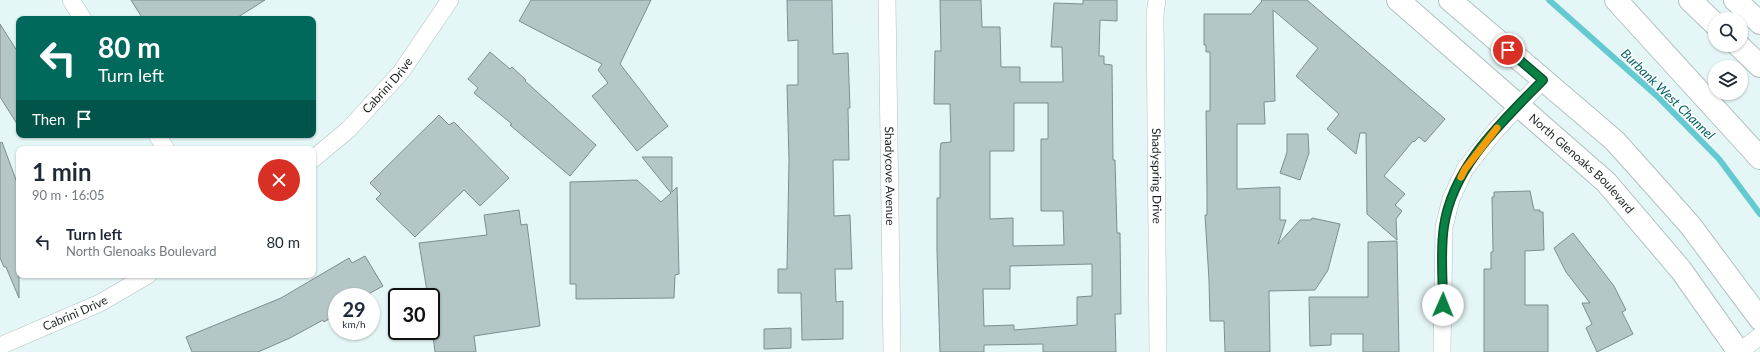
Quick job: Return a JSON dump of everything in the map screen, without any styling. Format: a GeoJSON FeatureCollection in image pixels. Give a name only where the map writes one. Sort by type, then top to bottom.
{"type":"FeatureCollection","features":[{"type":"Feature","properties":{"kind":"main road","name":"North Glenoaks Boulevard"},"geometry":{"type":"LineString","coordinates":[[1398,0],[1606,182],[1681,270],[1739,352]]}},
{"type":"Feature","properties":{"kind":"main road"},"geometry":{"type":"LineString","coordinates":[[1450,0],[1615,141],[1690,225],[1760,319]]}},
{"type":"Feature","properties":{"kind":"main road"},"geometry":{"type":"LineString","coordinates":[[1616,0],[1760,158]]}},
{"type":"Feature","properties":{"kind":"main road"},"geometry":{"type":"LineString","coordinates":[[1690,0],[1708,17]]}},
{"type":"Feature","properties":{"kind":"main road"},"geometry":{"type":"LineString","coordinates":[[1735,0],[1760,23]]}},
{"type":"Feature","properties":{"kind":"main road"},"geometry":{"type":"LineString","coordinates":[[1745,52],[1760,66]]}},
{"type":"Feature","properties":{"kind":"street"},"geometry":{"type":"LineString","coordinates":[[71,0],[81,16]]}},
{"type":"Feature","properties":{"kind":"street","name":"Cabrini Drive"},"geometry":{"type":"LineString","coordinates":[[316,156],[349,129],[401,72],[450,0]]}},
{"type":"Feature","properties":{"kind":"street","name":"Shadycove Avenue"},"geometry":{"type":"LineString","coordinates":[[887,0],[892,352]]}},
{"type":"Feature","properties":{"kind":"street","name":"Shadyspring Drive"},"geometry":{"type":"LineString","coordinates":[[1158,0],[1155,14],[1158,352]]}},
{"type":"Feature","properties":{"kind":"street"},"geometry":{"type":"LineString","coordinates":[[1442,352],[1444,227],[1451,199],[1465,169],[1495,131],[1543,80]]}},
{"type":"Feature","properties":{"kind":"street","name":"Cabrini Drive"},"geometry":{"type":"LineString","coordinates":[[0,346],[100,303],[143,278]]}},
{"type":"Feature","properties":{"kind":"street"},"geometry":{"type":"LineString","coordinates":[[1739,352],[1760,336]]}},
{"type":"Feature","properties":{"kind":"building"},"geometry":{"type":"Polygon","coordinates":[[[131,0],[265,0],[240,16],[141,16],[131,0]]]}},
{"type":"Feature","properties":{"kind":"building"},"geometry":{"type":"Polygon","coordinates":[[[531,0],[651,0],[620,64],[668,126],[637,151],[592,96],[608,83],[598,70],[602,64],[519,21],[531,0]]]}},
{"type":"Feature","properties":{"kind":"building"},"geometry":{"type":"Polygon","coordinates":[[[787,0],[832,0],[833,54],[848,53],[850,108],[848,108],[849,160],[833,160],[834,216],[850,215],[852,269],[835,269],[836,302],[843,301],[843,339],[802,340],[801,293],[778,293],[778,269],[787,269],[789,160],[787,85],[798,85],[798,40],[788,41],[787,0]]]}},
{"type":"Feature","properties":{"kind":"building"},"geometry":{"type":"Polygon","coordinates":[[[940,0],[981,0],[982,27],[1000,27],[1001,67],[1020,67],[1020,82],[1063,82],[1062,47],[1051,47],[1054,3],[1083,4],[1083,0],[1117,0],[1117,21],[1100,20],[1099,56],[1104,56],[1104,64],[1112,65],[1113,160],[1115,160],[1117,233],[1120,233],[1121,314],[1115,314],[1116,352],[1043,352],[1043,344],[984,345],[984,352],[940,352],[937,198],[940,198],[941,143],[951,142],[950,104],[934,104],[935,51],[941,51],[940,0]],[[1014,103],[1014,151],[990,151],[990,219],[1013,218],[1013,246],[1064,245],[1063,211],[1041,211],[1041,139],[1048,139],[1048,103],[1014,103]],[[1092,264],[1010,266],[1010,289],[983,289],[984,326],[1014,325],[1014,330],[1077,325],[1077,297],[1092,296],[1092,264]]]}},
{"type":"Feature","properties":{"kind":"building"},"geometry":{"type":"Polygon","coordinates":[[[1261,0],[1307,0],[1445,119],[1425,142],[1419,137],[1414,142],[1413,141],[1384,176],[1405,194],[1395,205],[1402,211],[1396,219],[1397,240],[1367,214],[1366,133],[1360,133],[1356,154],[1327,129],[1339,114],[1296,76],[1318,48],[1273,10],[1275,101],[1264,102],[1265,124],[1237,124],[1237,189],[1280,187],[1280,220],[1286,220],[1278,244],[1300,220],[1311,220],[1312,218],[1340,224],[1328,270],[1315,290],[1269,291],[1270,352],[1225,352],[1224,321],[1210,321],[1205,215],[1207,215],[1206,111],[1210,111],[1210,52],[1206,52],[1206,45],[1204,45],[1204,14],[1251,14],[1262,1],[1261,0]]]}},
{"type":"Feature","properties":{"kind":"building"},"geometry":{"type":"Polygon","coordinates":[[[0,24],[16,49],[16,122],[0,97],[0,24]]]}},
{"type":"Feature","properties":{"kind":"building"},"geometry":{"type":"Polygon","coordinates":[[[490,52],[510,69],[512,67],[526,80],[525,81],[596,145],[570,176],[510,125],[512,124],[474,93],[478,88],[468,79],[490,52]]]}},
{"type":"Feature","properties":{"kind":"building"},"geometry":{"type":"Polygon","coordinates":[[[439,115],[449,125],[454,122],[509,178],[480,206],[464,190],[415,237],[376,199],[381,194],[370,183],[439,115]]]}},
{"type":"Feature","properties":{"kind":"building"},"geometry":{"type":"Polygon","coordinates":[[[1287,134],[1308,134],[1309,153],[1300,180],[1280,173],[1287,152],[1287,134]]]}},
{"type":"Feature","properties":{"kind":"building"},"geometry":{"type":"Polygon","coordinates":[[[2,142],[16,180],[16,278],[19,278],[19,298],[6,267],[4,267],[0,258],[0,143],[2,142]]]}},
{"type":"Feature","properties":{"kind":"building"},"geometry":{"type":"Polygon","coordinates":[[[642,157],[672,157],[672,192],[677,187],[679,274],[675,275],[674,298],[576,299],[576,284],[570,284],[570,182],[637,180],[661,202],[671,193],[642,157]]]}},
{"type":"Feature","properties":{"kind":"building"},"geometry":{"type":"Polygon","coordinates":[[[1530,191],[1534,210],[1540,210],[1540,212],[1543,212],[1544,250],[1525,251],[1525,305],[1548,305],[1548,352],[1484,352],[1484,269],[1491,269],[1491,252],[1493,252],[1492,197],[1494,197],[1494,192],[1530,191]]]}},
{"type":"Feature","properties":{"kind":"building"},"geometry":{"type":"Polygon","coordinates":[[[519,210],[521,225],[527,224],[540,326],[474,336],[476,352],[435,352],[434,340],[440,340],[440,288],[426,288],[419,243],[487,235],[484,215],[519,210]]]}},
{"type":"Feature","properties":{"kind":"building"},"geometry":{"type":"Polygon","coordinates":[[[1573,233],[1614,286],[1626,310],[1622,312],[1633,334],[1597,352],[1586,328],[1592,324],[1582,303],[1590,303],[1566,272],[1554,248],[1573,233]]]}},
{"type":"Feature","properties":{"kind":"building"},"geometry":{"type":"Polygon","coordinates":[[[1397,241],[1399,352],[1363,352],[1363,334],[1331,334],[1331,345],[1310,346],[1309,297],[1368,297],[1368,242],[1397,241]]]}},
{"type":"Feature","properties":{"kind":"building"},"geometry":{"type":"Polygon","coordinates":[[[365,256],[383,286],[379,288],[328,288],[328,320],[324,322],[323,320],[290,338],[258,352],[192,352],[186,337],[281,298],[349,258],[352,263],[365,256]]]}},
{"type":"Feature","properties":{"kind":"building"},"geometry":{"type":"Polygon","coordinates":[[[791,328],[791,348],[764,349],[764,329],[791,328]]]}},
{"type":"Feature","properties":{"kind":"waterway","name":"Burbank West Channel"},"geometry":{"type":"LineString","coordinates":[[1549,0],[1657,96],[1719,159],[1760,214]]}},
{"type":"Feature","properties":{"kind":"slow traffic"},"geometry":{"type":"LineString","coordinates":[[1461,177],[1465,169],[1497,128]]}},
{"type":"Feature","properties":{"kind":"route"},"geometry":{"type":"LineString","coordinates":[[1443,305],[1444,227],[1451,199],[1465,169],[1495,131],[1543,80],[1508,50]]}}]}
